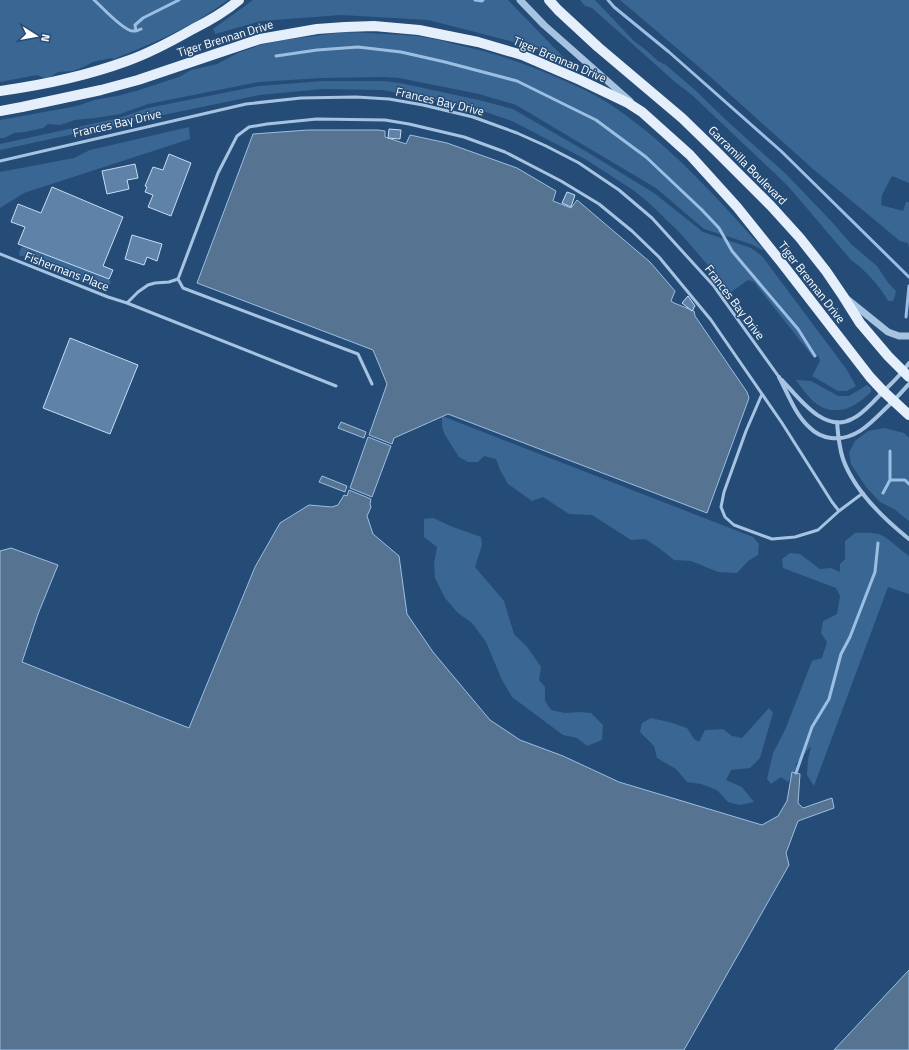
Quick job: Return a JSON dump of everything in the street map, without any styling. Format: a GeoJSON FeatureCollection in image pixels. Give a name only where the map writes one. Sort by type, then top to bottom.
{"type":"FeatureCollection","features":[{"type":"Feature","properties":{"kind":"main road","name":"Tiger Brennan Drive"},"geometry":{"type":"LineString","coordinates":[[0,91],[58,81],[127,61],[178,38],[226,10],[239,0]]}},
{"type":"Feature","properties":{"kind":"main road","name":"Garramilla Boulevard"},"geometry":{"type":"LineString","coordinates":[[548,0],[598,47],[682,118],[771,206],[800,238],[826,271],[860,322],[906,375]]}},
{"type":"Feature","properties":{"kind":"main road","name":"Tiger Brennan Drive"},"geometry":{"type":"LineString","coordinates":[[0,111],[60,100],[138,80],[260,39],[317,29],[374,26],[413,30],[478,42],[522,55],[611,94],[642,112],[690,155],[737,207],[870,377],[883,392],[909,415]]}},
{"type":"Feature","properties":{"kind":"street"},"geometry":{"type":"LineString","coordinates":[[520,0],[544,25],[642,112]]}},
{"type":"Feature","properties":{"kind":"street"},"geometry":{"type":"LineString","coordinates":[[843,296],[888,332],[899,336],[909,336]]}},
{"type":"Feature","properties":{"kind":"street"},"geometry":{"type":"LineString","coordinates":[[909,363],[906,375],[883,392],[862,412],[846,422],[837,422],[840,449],[849,472],[863,493],[881,515],[909,539]]}},
{"type":"Feature","properties":{"kind":"street","name":"Frances Bay Drive"},"geometry":{"type":"LineString","coordinates":[[779,377],[814,413],[826,420],[837,422]]}},
{"type":"Feature","properties":{"kind":"street","name":"Frances Bay Drive"},"geometry":{"type":"LineString","coordinates":[[779,377],[798,412],[809,428],[823,436],[839,438]]}},
{"type":"Feature","properties":{"kind":"street"},"geometry":{"type":"LineString","coordinates":[[839,438],[852,435],[863,429],[894,401],[909,384]]}},
{"type":"Feature","properties":{"kind":"lane","name":"Frances Bay Drive"},"geometry":{"type":"LineString","coordinates":[[0,161],[246,104],[301,98],[356,97],[389,99],[423,105],[473,117],[517,133],[579,163],[618,190],[652,218],[712,285],[779,377]]}},
{"type":"Feature","properties":{"kind":"lane"},"geometry":{"type":"LineString","coordinates":[[372,384],[358,354],[183,288],[178,279],[218,173],[237,136],[249,127],[317,119],[385,120],[409,124],[464,137],[505,152],[562,182],[599,204],[632,231],[659,256],[711,320],[782,423],[839,511]]}},
{"type":"Feature","properties":{"kind":"lane","name":"Fishermans Place"},"geometry":{"type":"LineString","coordinates":[[0,254],[336,386]]}},
{"type":"Feature","properties":{"kind":"lane"},"geometry":{"type":"LineString","coordinates":[[128,303],[138,292],[148,285],[178,279]]}},
{"type":"Feature","properties":{"kind":"lane"},"geometry":{"type":"LineString","coordinates":[[762,394],[746,431],[724,492],[721,507],[726,517],[734,525],[772,539],[795,537],[818,530],[839,511],[863,493]]}},
{"type":"Feature","properties":{"kind":"shaded area"},"geometry":{"type":"Polygon","coordinates":[[[0,0],[228,0],[190,25],[114,59],[111,58],[93,62],[73,71],[58,72],[47,79],[37,75],[0,82],[0,0]]]}},
{"type":"Feature","properties":{"kind":"shaded area"},"geometry":{"type":"Polygon","coordinates":[[[253,0],[508,0],[567,61],[510,41],[428,20],[341,15],[261,21],[215,34],[213,29],[253,0]]]}},
{"type":"Feature","properties":{"kind":"shaded area"},"geometry":{"type":"Polygon","coordinates":[[[580,0],[595,0],[634,41],[658,61],[666,65],[695,90],[786,174],[851,244],[877,266],[889,284],[896,291],[893,301],[888,301],[876,284],[856,263],[851,260],[788,186],[692,95],[675,82],[592,8],[585,6],[580,0]]]}},
{"type":"Feature","properties":{"kind":"shaded area"},"geometry":{"type":"Polygon","coordinates":[[[620,0],[909,0],[909,183],[892,176],[882,195],[881,205],[903,211],[906,202],[909,202],[909,248],[908,243],[900,241],[813,169],[706,73],[620,0]]]}},
{"type":"Feature","properties":{"kind":"shaded area"},"geometry":{"type":"Polygon","coordinates":[[[344,32],[417,36],[443,41],[483,51],[520,63],[556,77],[588,92],[603,100],[638,124],[676,157],[712,193],[763,249],[762,250],[751,244],[704,229],[656,188],[516,105],[479,94],[399,78],[321,78],[259,82],[148,104],[120,114],[75,120],[60,125],[48,124],[43,128],[14,133],[4,138],[0,138],[0,120],[77,106],[94,100],[136,91],[179,77],[191,70],[217,64],[238,53],[260,45],[284,40],[344,32]]]}},
{"type":"Feature","properties":{"kind":"shaded area"},"geometry":{"type":"Polygon","coordinates":[[[322,81],[384,81],[400,83],[513,109],[654,193],[703,232],[751,248],[762,256],[847,370],[856,386],[847,391],[838,391],[812,376],[820,361],[818,355],[814,358],[754,282],[748,280],[731,292],[681,234],[648,202],[633,190],[585,159],[512,121],[477,109],[382,90],[322,89],[260,95],[0,150],[0,144],[119,118],[148,108],[259,86],[322,81]]]}},
{"type":"Feature","properties":{"kind":"shaded area"},"geometry":{"type":"Polygon","coordinates":[[[189,127],[190,139],[24,193],[0,208],[0,172],[74,158],[90,150],[189,127]]]}},
{"type":"Feature","properties":{"kind":"shaded area"},"geometry":{"type":"Polygon","coordinates":[[[308,130],[385,131],[385,137],[406,144],[410,135],[447,143],[517,168],[556,191],[553,201],[571,208],[577,200],[650,262],[675,291],[671,301],[694,311],[695,316],[747,392],[749,398],[707,513],[448,414],[394,438],[392,444],[369,435],[387,384],[373,350],[197,283],[253,134],[308,130]]]}},
{"type":"Feature","properties":{"kind":"shaded area"},"geometry":{"type":"Polygon","coordinates":[[[24,246],[109,279],[111,282],[107,289],[103,288],[96,284],[79,280],[75,277],[31,261],[25,256],[20,256],[19,253],[21,248],[24,246]]]}},
{"type":"Feature","properties":{"kind":"shaded area"},"geometry":{"type":"Polygon","coordinates":[[[796,380],[811,381],[838,396],[849,396],[867,385],[871,388],[871,392],[849,408],[831,410],[819,405],[809,397],[796,380]]]}},
{"type":"Feature","properties":{"kind":"shaded area"},"geometry":{"type":"Polygon","coordinates":[[[442,416],[753,537],[759,544],[758,555],[748,561],[737,573],[718,572],[691,561],[674,560],[645,539],[631,540],[592,515],[569,514],[543,497],[532,501],[508,484],[496,459],[484,456],[478,462],[468,462],[459,457],[445,435],[442,427],[442,416]]]}},
{"type":"Feature","properties":{"kind":"shaded area"},"geometry":{"type":"Polygon","coordinates":[[[341,422],[366,432],[364,438],[338,428],[341,422]]]}},
{"type":"Feature","properties":{"kind":"shaded area"},"geometry":{"type":"Polygon","coordinates":[[[884,428],[904,433],[909,438],[909,521],[894,509],[880,502],[866,487],[851,464],[849,453],[855,441],[868,431],[884,428]]]}},
{"type":"Feature","properties":{"kind":"shaded area"},"geometry":{"type":"Polygon","coordinates":[[[368,437],[391,446],[372,497],[350,488],[368,437]]]}},
{"type":"Feature","properties":{"kind":"shaded area"},"geometry":{"type":"Polygon","coordinates":[[[322,476],[347,486],[345,492],[319,482],[322,476]]]}},
{"type":"Feature","properties":{"kind":"shaded area"},"geometry":{"type":"Polygon","coordinates":[[[349,490],[371,499],[371,507],[367,516],[373,534],[399,556],[407,614],[433,652],[490,720],[520,740],[563,756],[619,782],[762,825],[778,816],[787,801],[792,772],[800,774],[798,803],[803,808],[832,798],[834,808],[798,821],[786,853],[789,865],[684,1050],[0,1050],[0,551],[11,548],[58,565],[38,614],[22,662],[189,728],[255,567],[280,523],[309,505],[332,507],[338,505],[344,495],[347,496],[349,490]]]}},
{"type":"Feature","properties":{"kind":"shaded area"},"geometry":{"type":"Polygon","coordinates":[[[433,518],[481,537],[482,545],[475,567],[504,601],[514,634],[528,648],[541,667],[539,680],[545,687],[545,701],[551,710],[565,713],[591,713],[603,725],[602,740],[587,746],[577,738],[563,735],[512,697],[502,680],[486,642],[472,623],[458,613],[445,598],[435,578],[434,564],[437,547],[424,537],[424,519],[433,518]]]}},
{"type":"Feature","properties":{"kind":"shaded area"},"geometry":{"type":"Polygon","coordinates":[[[855,533],[871,533],[881,535],[909,556],[909,594],[888,587],[814,786],[807,775],[811,746],[796,764],[796,769],[788,782],[781,777],[771,784],[767,779],[773,753],[785,730],[812,661],[822,658],[827,642],[821,633],[823,621],[837,614],[840,596],[836,588],[783,568],[782,559],[790,553],[800,554],[820,569],[831,568],[840,572],[840,564],[845,559],[845,541],[855,533]]]}},
{"type":"Feature","properties":{"kind":"shaded area"},"geometry":{"type":"Polygon","coordinates":[[[769,708],[773,713],[760,758],[750,768],[731,770],[726,780],[742,787],[754,802],[739,805],[728,802],[717,790],[701,784],[687,782],[676,769],[657,758],[654,746],[640,732],[642,723],[651,718],[687,728],[694,739],[699,742],[705,730],[723,729],[732,736],[742,738],[769,708]]]}},
{"type":"Feature","properties":{"kind":"shaded area"},"geometry":{"type":"Polygon","coordinates":[[[909,970],[909,1050],[834,1050],[909,970]]]}},
{"type":"Feature","properties":{"kind":"building"},"geometry":{"type":"Polygon","coordinates":[[[389,129],[401,130],[400,139],[388,138],[389,129]]]}},
{"type":"Feature","properties":{"kind":"building"},"geometry":{"type":"Polygon","coordinates":[[[169,154],[191,163],[171,216],[148,207],[153,195],[145,192],[147,187],[145,186],[153,167],[163,170],[169,154]]]}},
{"type":"Feature","properties":{"kind":"building"},"geometry":{"type":"Polygon","coordinates":[[[135,164],[138,178],[127,180],[129,189],[107,194],[102,171],[135,164]]]}},
{"type":"Feature","properties":{"kind":"building"},"geometry":{"type":"Polygon","coordinates":[[[52,187],[123,217],[103,266],[113,270],[109,279],[18,244],[25,227],[11,222],[18,204],[41,213],[52,187]]]}},
{"type":"Feature","properties":{"kind":"building"},"geometry":{"type":"Polygon","coordinates":[[[567,192],[575,195],[571,207],[562,203],[567,192]]]}},
{"type":"Feature","properties":{"kind":"building"},"geometry":{"type":"Polygon","coordinates":[[[132,235],[162,244],[157,261],[147,257],[144,265],[125,259],[132,235]]]}},
{"type":"Feature","properties":{"kind":"building"},"geometry":{"type":"Polygon","coordinates":[[[688,296],[695,306],[692,311],[682,303],[688,296]]]}},
{"type":"Feature","properties":{"kind":"building"},"geometry":{"type":"Polygon","coordinates":[[[70,338],[138,365],[110,434],[43,408],[70,338]]]}},
{"type":"Feature","properties":{"kind":"waterway"},"geometry":{"type":"LineString","coordinates":[[94,0],[125,28],[132,31],[141,29]]}},
{"type":"Feature","properties":{"kind":"waterway"},"geometry":{"type":"LineString","coordinates":[[136,31],[135,25],[143,18],[179,0]]}},
{"type":"Feature","properties":{"kind":"waterway"},"geometry":{"type":"LineString","coordinates":[[475,0],[483,0]]}},
{"type":"Feature","properties":{"kind":"waterway"},"geometry":{"type":"LineString","coordinates":[[608,0],[614,7],[669,52],[781,151],[909,277]]}},
{"type":"Feature","properties":{"kind":"waterway"},"geometry":{"type":"LineString","coordinates":[[276,56],[317,50],[358,47],[401,52],[517,81],[596,120],[646,157],[719,228],[732,251],[798,329],[815,356]]}},
{"type":"Feature","properties":{"kind":"waterway"},"geometry":{"type":"LineString","coordinates":[[906,317],[909,286]]}},
{"type":"Feature","properties":{"kind":"waterway"},"geometry":{"type":"LineString","coordinates":[[883,493],[890,480],[890,451]]}},
{"type":"Feature","properties":{"kind":"waterway"},"geometry":{"type":"LineString","coordinates":[[890,480],[905,480],[909,484]]}},
{"type":"Feature","properties":{"kind":"waterway"},"geometry":{"type":"LineString","coordinates":[[796,773],[812,727],[829,699],[841,654],[850,637],[875,572],[878,543]]}}]}
